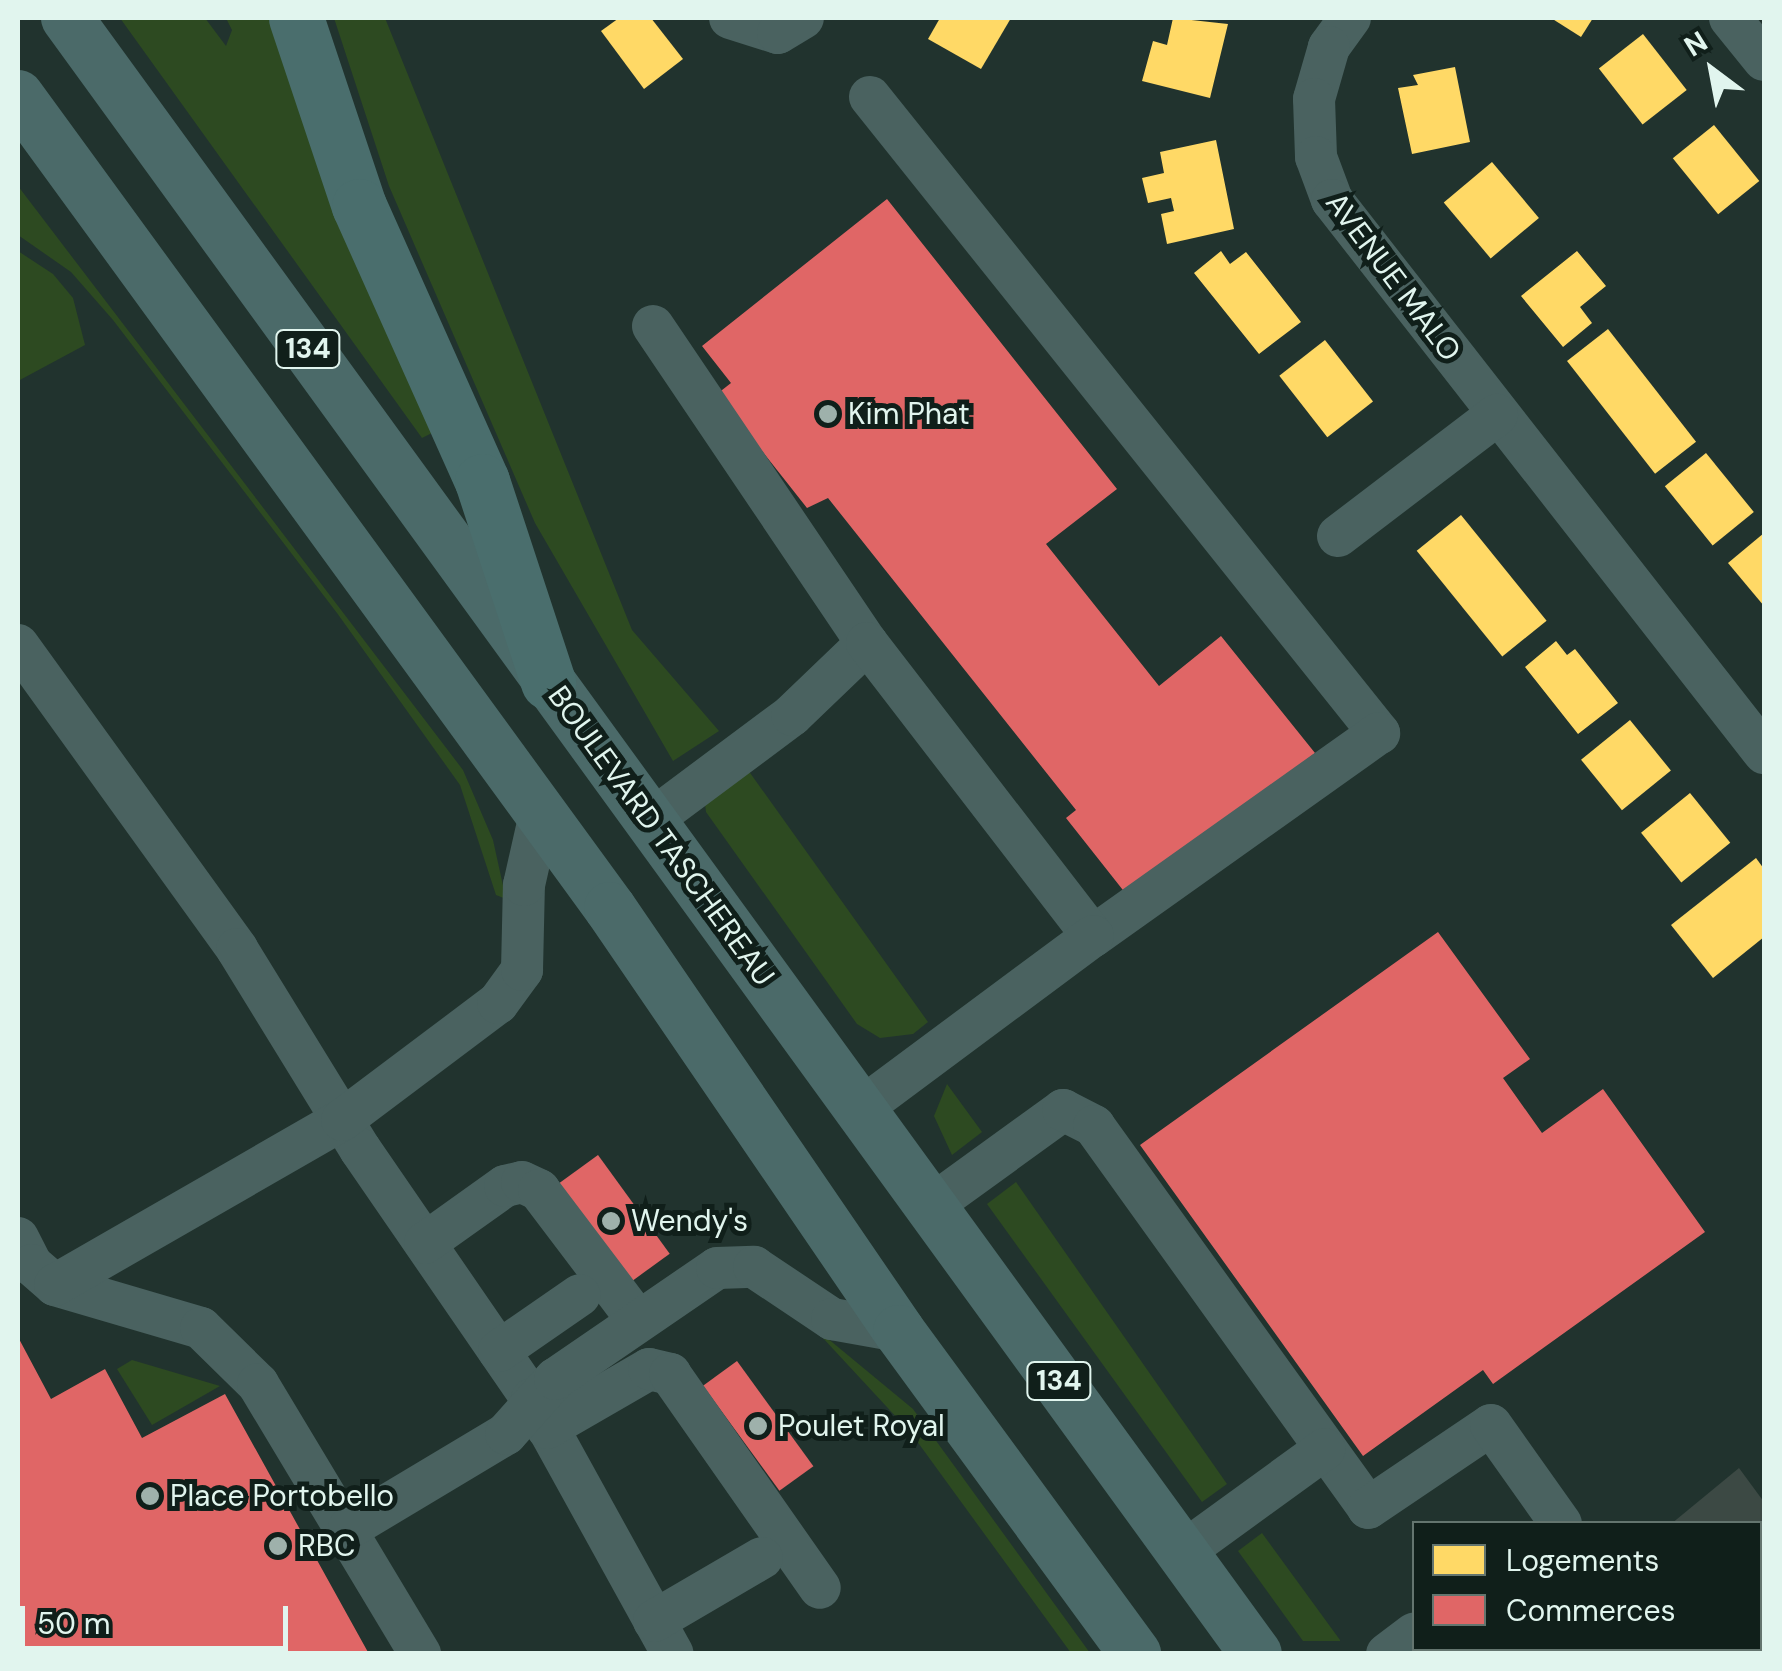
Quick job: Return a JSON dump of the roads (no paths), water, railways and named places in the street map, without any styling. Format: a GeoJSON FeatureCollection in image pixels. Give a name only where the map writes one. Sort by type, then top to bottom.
{"type":"FeatureCollection","features":[{"type":"Feature","properties":{"kind":"highway"},"geometry":{"type":"LineString","coordinates":[[296,18],[359,206],[482,481],[548,682]]}},
{"type":"Feature","properties":{"kind":"main road","name":"BOULEVARD TASCHEREAU"},"geometry":{"type":"LineString","coordinates":[[66,18],[1256,1654]]}},
{"type":"Feature","properties":{"kind":"main road","name":"134"},"geometry":{"type":"LineString","coordinates":[[22,112],[540,814],[900,1331],[1135,1654]]}},
{"type":"Feature","properties":{"kind":"street"},"geometry":{"type":"LineString","coordinates":[[730,18],[778,33],[803,18]]}},
{"type":"Feature","properties":{"kind":"street","name":"AVENUE MALO"},"geometry":{"type":"LineString","coordinates":[[1350,18],[1329,47],[1314,99],[1321,178],[1367,250],[1762,746]]}},
{"type":"Feature","properties":{"kind":"street"},"geometry":{"type":"LineString","coordinates":[[1730,18],[1764,60]]}},
{"type":"Feature","properties":{"kind":"street"},"geometry":{"type":"LineString","coordinates":[[862,1108],[1093,936],[1379,733],[870,97]]}},
{"type":"Feature","properties":{"kind":"street"},"geometry":{"type":"LineString","coordinates":[[653,326],[867,642],[1093,936]]}},
{"type":"Feature","properties":{"kind":"street"},"geometry":{"type":"LineString","coordinates":[[1338,536],[1497,415]]}},
{"type":"Feature","properties":{"kind":"street"},"geometry":{"type":"LineString","coordinates":[[650,821],[792,715],[867,642]]}},
{"type":"Feature","properties":{"kind":"street"},"geometry":{"type":"LineString","coordinates":[[18,646],[237,949],[342,1120],[539,1414],[664,1637],[762,1558]]}},
{"type":"Feature","properties":{"kind":"street"},"geometry":{"type":"LineString","coordinates":[[54,1285],[342,1120],[513,987],[524,956],[524,885],[540,814]]}},
{"type":"Feature","properties":{"kind":"street"},"geometry":{"type":"LineString","coordinates":[[932,1205],[1063,1110],[1094,1126],[1368,1508],[1491,1425],[1559,1521]]}},
{"type":"Feature","properties":{"kind":"street"},"geometry":{"type":"LineString","coordinates":[[425,1244],[505,1186],[522,1182],[539,1190],[638,1321]]}},
{"type":"Feature","properties":{"kind":"street"},"geometry":{"type":"LineString","coordinates":[[18,1238],[32,1265],[54,1285],[201,1328],[258,1384],[350,1528],[420,1654]]}},
{"type":"Feature","properties":{"kind":"street"},"geometry":{"type":"LineString","coordinates":[[539,1414],[638,1321],[708,1271],[738,1264],[763,1272],[832,1319],[900,1331]]}},
{"type":"Feature","properties":{"kind":"street"},"geometry":{"type":"LineString","coordinates":[[499,1351],[580,1295]]}},
{"type":"Feature","properties":{"kind":"street"},"geometry":{"type":"LineString","coordinates":[[350,1528],[539,1414],[648,1370],[670,1374],[820,1588]]}},
{"type":"Feature","properties":{"kind":"street"},"geometry":{"type":"LineString","coordinates":[[1183,1552],[1325,1450]]}},
{"type":"Feature","properties":{"kind":"street"},"geometry":{"type":"LineString","coordinates":[[1387,1654],[1412,1635]]}},
{"type":"Feature","properties":{"kind":"place","name":"Kim Phat"},"geometry":{"type":"Point","coordinates":[828,414]}},
{"type":"Feature","properties":{"kind":"place","name":"Wendy's"},"geometry":{"type":"Point","coordinates":[611,1221]}},
{"type":"Feature","properties":{"kind":"place","name":"Poulet Royal"},"geometry":{"type":"Point","coordinates":[758,1426]}},
{"type":"Feature","properties":{"kind":"place","name":"Place Portobello"},"geometry":{"type":"Point","coordinates":[150,1496]}},
{"type":"Feature","properties":{"kind":"place","name":"RBC"},"geometry":{"type":"Point","coordinates":[278,1546]}}]}
